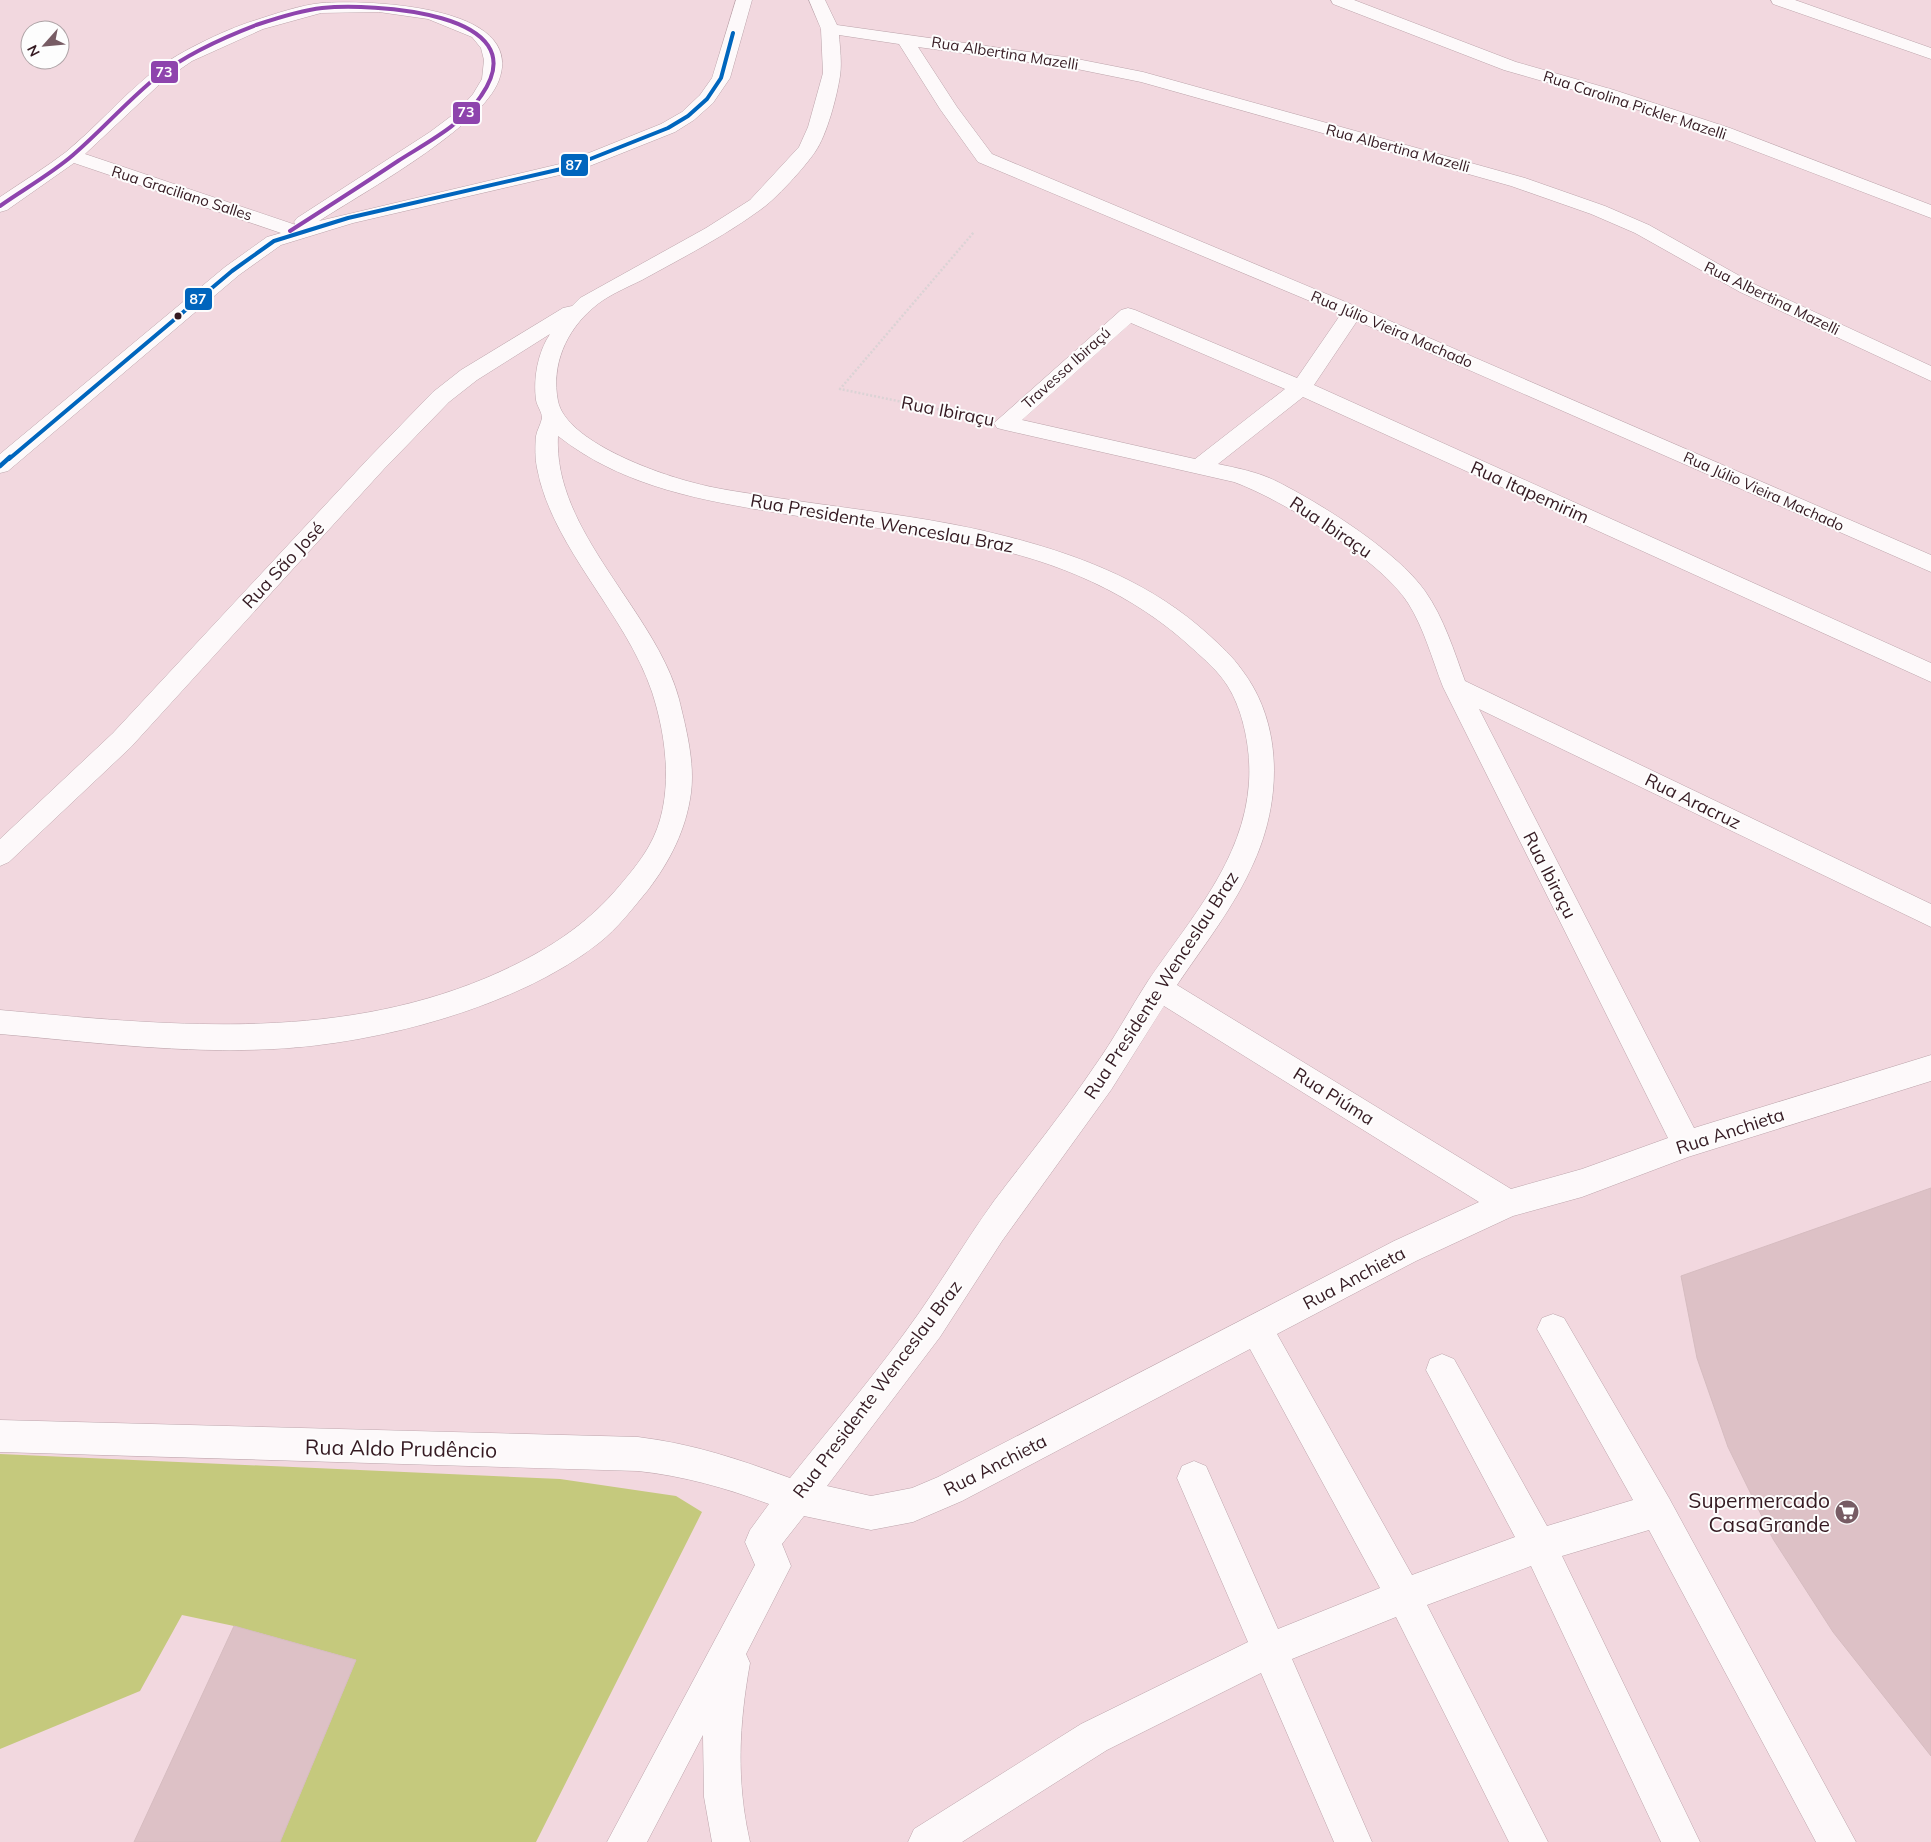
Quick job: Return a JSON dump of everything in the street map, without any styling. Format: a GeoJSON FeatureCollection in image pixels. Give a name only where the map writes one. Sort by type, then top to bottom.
{"type":"FeatureCollection","features":[{"type":"Feature","properties":{"kind":"street"},"geometry":{"type":"LineString","coordinates":[[274,241],[348,218],[570,167],[668,128],[688,116],[721,78],[744,0]]}},
{"type":"Feature","properties":{"kind":"street","name":"Rua Presidente Wenceslau Braz"},"geometry":{"type":"LineString","coordinates":[[772,1571],[762,1542],[928,1327],[995,1226],[1115,1061],[1159,988],[1190,946],[1236,873],[1249,844],[1263,776],[1259,742],[1251,712],[1236,679],[1209,649],[1178,622],[1147,599],[1070,563],[1024,548],[978,537],[691,490],[631,471],[587,447],[567,432],[553,416],[547,400],[548,361],[553,346],[563,329],[587,302],[721,228],[757,204],[808,149],[817,127],[832,73],[830,29],[817,0]]}},
{"type":"Feature","properties":{"kind":"street","name":"Rua Carolina Pickler Mazelli"},"geometry":{"type":"LineString","coordinates":[[1339,0],[1510,66],[1608,94],[1723,132],[1931,212]]}},
{"type":"Feature","properties":{"kind":"street"},"geometry":{"type":"LineString","coordinates":[[1779,0],[1931,54]]}},
{"type":"Feature","properties":{"kind":"street"},"geometry":{"type":"LineString","coordinates":[[0,206],[72,156],[157,77],[186,57],[257,25],[321,8],[378,6],[432,14],[478,33],[490,47],[493,60],[491,79],[481,97],[464,116],[437,136],[274,241],[232,272],[0,466]]}},
{"type":"Feature","properties":{"kind":"street","name":"Rua Albertina Mazelli"},"geometry":{"type":"LineString","coordinates":[[830,29],[1072,62],[1143,77],[1518,182],[1598,210],[1642,229],[1747,288],[1931,374]]}},
{"type":"Feature","properties":{"kind":"street","name":"Rua Júlio Vieira Machado"},"geometry":{"type":"LineString","coordinates":[[904,38],[949,109],[985,158],[1353,312],[1931,564]]}},
{"type":"Feature","properties":{"kind":"street","name":"Rua Graciliano Salles"},"geometry":{"type":"LineString","coordinates":[[72,156],[292,230]]}},
{"type":"Feature","properties":{"kind":"street","name":"Rua São José"},"geometry":{"type":"LineString","coordinates":[[0,855],[122,740],[376,464],[441,397],[470,375],[587,302]]}},
{"type":"Feature","properties":{"kind":"street"},"geometry":{"type":"LineString","coordinates":[[1199,467],[1301,388],[1353,312]]}},
{"type":"Feature","properties":{"kind":"street","name":"Travessa Ibiraçú"},"geometry":{"type":"LineString","coordinates":[[1005,423],[1128,314]]}},
{"type":"Feature","properties":{"kind":"street","name":"Rua Itapemirim"},"geometry":{"type":"LineString","coordinates":[[1128,314],[1301,388],[1931,673]]}},
{"type":"Feature","properties":{"kind":"street"},"geometry":{"type":"LineString","coordinates":[[0,1022],[122,1033],[211,1038],[277,1037],[340,1030],[402,1017],[464,998],[530,972],[589,934],[632,889],[664,843],[679,788],[671,720],[663,689],[649,658],[559,503],[549,470],[546,442],[553,416]]}},
{"type":"Feature","properties":{"kind":"street","name":"Rua Ibiraçu"},"geometry":{"type":"LineString","coordinates":[[1005,423],[1199,467],[1267,486],[1366,548],[1416,596],[1432,626],[1455,687],[1687,1144]]}},
{"type":"Feature","properties":{"kind":"street","name":"Rua Aracruz"},"geometry":{"type":"LineString","coordinates":[[1455,687],[1931,916]]}},
{"type":"Feature","properties":{"kind":"street","name":"Rua Piúma"},"geometry":{"type":"LineString","coordinates":[[1159,988],[1508,1204]]}},
{"type":"Feature","properties":{"kind":"street","name":"Rua Anchieta"},"geometry":{"type":"LineString","coordinates":[[796,1497],[871,1513],[913,1505],[950,1489],[1405,1251],[1508,1204],[1613,1172],[1687,1144],[1931,1068]]}},
{"type":"Feature","properties":{"kind":"street"},"geometry":{"type":"LineString","coordinates":[[1257,1329],[1404,1596],[1529,1842]]}},
{"type":"Feature","properties":{"kind":"street"},"geometry":{"type":"LineString","coordinates":[[1553,1329],[1657,1510],[1837,1842]]}},
{"type":"Feature","properties":{"kind":"street"},"geometry":{"type":"LineString","coordinates":[[1442,1370],[1539,1546],[1682,1842]]}},
{"type":"Feature","properties":{"kind":"street","name":"Rua Aldo Prudêncio"},"geometry":{"type":"LineString","coordinates":[[0,1436],[638,1454],[673,1458],[716,1468],[796,1497]]}},
{"type":"Feature","properties":{"kind":"street"},"geometry":{"type":"LineString","coordinates":[[1194,1478],[1353,1842]]}},
{"type":"Feature","properties":{"kind":"street"},"geometry":{"type":"LineString","coordinates":[[927,1842],[1094,1737],[1268,1651],[1404,1596],[1539,1546],[1657,1510]]}},
{"type":"Feature","properties":{"kind":"street"},"geometry":{"type":"LineString","coordinates":[[626,1842],[772,1571]]}},
{"type":"Feature","properties":{"kind":"street"},"geometry":{"type":"LineString","coordinates":[[731,1842],[725,1819],[719,1761],[724,1702],[738,1636],[772,1571]]}},
{"type":"Feature","properties":{"kind":"path","name":"Rua Ibiraçu"},"geometry":{"type":"LineString","coordinates":[[974,232],[840,389],[1005,423]]}},
{"type":"Feature","properties":{"kind":"green space"},"geometry":{"type":"Polygon","coordinates":[[[0,1454],[560,1479],[676,1496],[702,1512],[536,1842],[280,1842],[356,1660],[234,1626],[182,1615],[140,1691],[0,1749],[0,1454]]]}},
{"type":"Feature","properties":{"kind":"building"},"geometry":{"type":"Polygon","coordinates":[[[1931,1188],[1931,1756],[1833,1632],[1773,1539],[1728,1447],[1697,1358],[1681,1276],[1931,1188]]]}},
{"type":"Feature","properties":{"kind":"building"},"geometry":{"type":"Polygon","coordinates":[[[234,1626],[356,1660],[280,1842],[134,1842],[234,1626]]]}},
{"type":"Feature","properties":{"kind":"transit line","name":"73"},"geometry":{"type":"LineString","coordinates":[[0,206],[72,156],[157,77],[186,57],[257,25],[321,8],[379,7],[432,14],[478,33],[490,47],[493,60],[491,79],[481,97],[464,115],[437,136],[290,231]]}},
{"type":"Feature","properties":{"kind":"transit line","name":"87"},"geometry":{"type":"LineString","coordinates":[[0,466],[232,271],[274,241],[348,218],[570,167],[668,128],[688,116],[707,99],[721,78],[733,33]]}},
{"type":"Feature","properties":{"kind":"place","name":"Supermercado CasaGrande"},"geometry":{"type":"Point","coordinates":[1847,1512]}}]}
